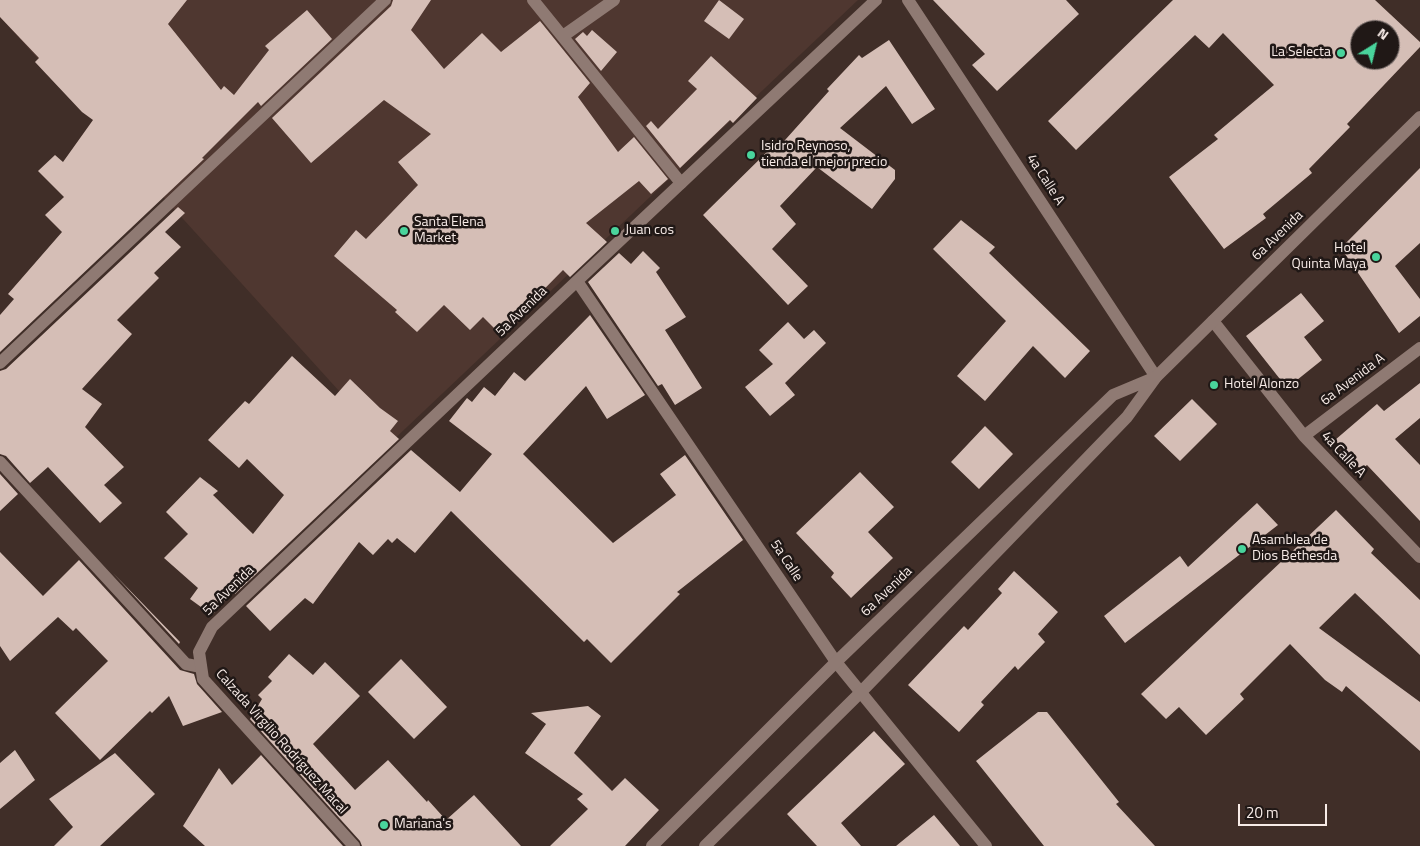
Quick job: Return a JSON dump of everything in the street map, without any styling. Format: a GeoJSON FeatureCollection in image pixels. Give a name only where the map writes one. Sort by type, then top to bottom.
{"type":"FeatureCollection","features":[{"type":"Feature","properties":{"kind":"street"},"geometry":{"type":"LineString","coordinates":[[0,363],[385,0]]}},
{"type":"Feature","properties":{"kind":"street"},"geometry":{"type":"LineString","coordinates":[[533,0],[681,183]]}},
{"type":"Feature","properties":{"kind":"street"},"geometry":{"type":"LineString","coordinates":[[563,36],[614,0]]}},
{"type":"Feature","properties":{"kind":"street","name":"5a Avenida"},"geometry":{"type":"LineString","coordinates":[[199,652],[212,627],[577,280],[876,0]]}},
{"type":"Feature","properties":{"kind":"street","name":"4a Calle A"},"geometry":{"type":"LineString","coordinates":[[908,0],[1156,376]]}},
{"type":"Feature","properties":{"kind":"street","name":"6a Avenida"},"geometry":{"type":"LineString","coordinates":[[705,846],[860,693],[1127,418],[1156,376],[1420,117]]}},
{"type":"Feature","properties":{"kind":"street","name":"5a Calle"},"geometry":{"type":"LineString","coordinates":[[577,280],[836,662],[986,846]]}},
{"type":"Feature","properties":{"kind":"street","name":"4a Calle A"},"geometry":{"type":"LineString","coordinates":[[1213,321],[1304,436],[1420,557]]}},
{"type":"Feature","properties":{"kind":"street","name":"6a Avenida A"},"geometry":{"type":"LineString","coordinates":[[1304,436],[1420,348]]}},
{"type":"Feature","properties":{"kind":"street","name":"6a Avenida"},"geometry":{"type":"LineString","coordinates":[[652,846],[836,662],[1113,395],[1156,376]]}},
{"type":"Feature","properties":{"kind":"street"},"geometry":{"type":"LineString","coordinates":[[0,462],[186,664],[201,667]]}},
{"type":"Feature","properties":{"kind":"street","name":"Calzada Virgilio Rodríguez Macal"},"geometry":{"type":"LineString","coordinates":[[199,652],[203,679],[354,846]]}},
{"type":"Feature","properties":{"kind":"shaded area","name":"Santa Elena Market"},"geometry":{"type":"Polygon","coordinates":[[[0,0],[858,0],[388,445],[0,17],[0,0]]]}},
{"type":"Feature","properties":{"kind":"building"},"geometry":{"type":"Polygon","coordinates":[[[0,0],[187,0],[168,24],[221,90],[224,86],[234,95],[269,50],[265,46],[307,10],[332,39],[261,106],[258,102],[202,158],[204,159],[0,352],[0,315],[14,299],[8,294],[62,232],[45,215],[64,197],[38,171],[55,155],[63,162],[93,120],[82,112],[35,62],[39,58],[0,17],[0,0]]]}},
{"type":"Feature","properties":{"kind":"building"},"geometry":{"type":"Polygon","coordinates":[[[393,0],[431,0],[411,30],[444,69],[482,33],[501,52],[540,21],[590,83],[578,97],[618,152],[634,137],[668,179],[651,194],[639,181],[586,223],[607,242],[570,277],[563,270],[500,334],[483,317],[470,330],[444,305],[417,332],[395,312],[397,310],[334,256],[356,230],[366,239],[418,185],[398,162],[431,134],[384,100],[311,163],[272,118],[391,6],[393,0]]]}},
{"type":"Feature","properties":{"kind":"building"},"geometry":{"type":"Polygon","coordinates":[[[719,0],[744,19],[729,39],[704,21],[719,0]]]}},
{"type":"Feature","properties":{"kind":"building"},"geometry":{"type":"Polygon","coordinates":[[[933,0],[1066,0],[1079,14],[997,91],[972,65],[985,54],[933,0]]]}},
{"type":"Feature","properties":{"kind":"building"},"geometry":{"type":"Polygon","coordinates":[[[1173,0],[1375,0],[1396,20],[1350,20],[1350,70],[1398,70],[1347,124],[1350,127],[1309,169],[1312,173],[1263,214],[1266,218],[1224,249],[1169,177],[1218,139],[1214,135],[1274,85],[1223,33],[1209,48],[1195,35],[1076,150],[1048,121],[1173,0]]]}},
{"type":"Feature","properties":{"kind":"building"},"geometry":{"type":"Polygon","coordinates":[[[1400,23],[1420,42],[1420,47],[1400,68],[1400,23]]]}},
{"type":"Feature","properties":{"kind":"building"},"geometry":{"type":"Polygon","coordinates":[[[592,30],[617,52],[601,71],[575,39],[583,32],[587,36],[592,30]]]}},
{"type":"Feature","properties":{"kind":"building"},"geometry":{"type":"Polygon","coordinates":[[[889,40],[935,109],[912,124],[886,86],[840,128],[895,170],[895,179],[872,209],[817,167],[780,206],[796,224],[772,249],[808,286],[788,305],[703,215],[774,145],[777,149],[829,91],[827,89],[859,55],[862,58],[889,40]]]}},
{"type":"Feature","properties":{"kind":"building"},"geometry":{"type":"Polygon","coordinates":[[[711,56],[757,98],[733,123],[730,120],[680,168],[646,126],[651,121],[658,129],[697,89],[688,81],[711,56]]]}},
{"type":"Feature","properties":{"kind":"building","name":"Hotel Quinta Maya"},"geometry":{"type":"Polygon","coordinates":[[[1420,168],[1420,243],[1395,266],[1420,299],[1420,316],[1399,333],[1341,248],[1420,168]]]}},
{"type":"Feature","properties":{"kind":"building"},"geometry":{"type":"Polygon","coordinates":[[[178,207],[185,213],[165,232],[181,247],[154,273],[159,278],[117,320],[132,334],[82,389],[102,404],[85,427],[124,467],[104,485],[122,503],[100,523],[48,467],[30,483],[6,456],[0,454],[0,371],[6,369],[178,207]]]}},
{"type":"Feature","properties":{"kind":"building"},"geometry":{"type":"Polygon","coordinates":[[[961,220],[995,247],[989,253],[1090,351],[1065,378],[1033,346],[985,401],[957,376],[1006,321],[933,249],[961,220]]]}},
{"type":"Feature","properties":{"kind":"building"},"geometry":{"type":"Polygon","coordinates":[[[643,251],[660,268],[656,272],[686,317],[665,330],[702,388],[675,405],[662,384],[658,386],[588,282],[619,253],[631,264],[643,251]]]}},
{"type":"Feature","properties":{"kind":"building"},"geometry":{"type":"Polygon","coordinates":[[[1301,293],[1324,321],[1304,337],[1322,360],[1287,388],[1246,336],[1301,293]]]}},
{"type":"Feature","properties":{"kind":"building"},"geometry":{"type":"Polygon","coordinates":[[[590,315],[645,395],[607,419],[586,386],[523,454],[613,543],[676,495],[660,474],[685,455],[743,540],[677,592],[680,594],[611,663],[587,639],[584,642],[451,511],[415,553],[397,538],[392,543],[388,539],[373,555],[359,542],[313,604],[305,598],[270,631],[246,606],[411,450],[460,492],[492,454],[449,421],[467,398],[472,402],[484,387],[495,396],[514,372],[525,381],[590,315]]]}},
{"type":"Feature","properties":{"kind":"building"},"geometry":{"type":"Polygon","coordinates":[[[788,322],[804,339],[814,330],[826,343],[785,383],[795,395],[770,416],[745,387],[773,364],[759,350],[788,322]]]}},
{"type":"Feature","properties":{"kind":"building"},"geometry":{"type":"Polygon","coordinates":[[[292,356],[335,396],[350,379],[380,408],[398,421],[390,431],[399,439],[235,594],[233,591],[212,615],[190,599],[198,588],[164,558],[188,534],[166,512],[200,477],[218,491],[213,495],[253,534],[284,495],[247,459],[239,468],[208,440],[245,401],[249,404],[292,356]]]}},
{"type":"Feature","properties":{"kind":"building"},"geometry":{"type":"Polygon","coordinates":[[[1420,383],[1420,418],[1395,439],[1420,465],[1420,521],[1367,465],[1361,470],[1335,440],[1377,404],[1384,411],[1420,383]]]}},
{"type":"Feature","properties":{"kind":"building"},"geometry":{"type":"Polygon","coordinates":[[[1192,399],[1217,424],[1180,461],[1154,436],[1192,399]]]}},
{"type":"Feature","properties":{"kind":"building"},"geometry":{"type":"Polygon","coordinates":[[[985,426],[1013,454],[979,489],[951,462],[985,426]]]}},
{"type":"Feature","properties":{"kind":"building"},"geometry":{"type":"Polygon","coordinates":[[[860,472],[894,507],[868,532],[893,558],[851,598],[831,577],[834,573],[796,533],[860,472]]]}},
{"type":"Feature","properties":{"kind":"building"},"geometry":{"type":"Polygon","coordinates":[[[0,474],[18,494],[0,511],[0,474]]]}},
{"type":"Feature","properties":{"kind":"building"},"geometry":{"type":"Polygon","coordinates":[[[1257,503],[1278,525],[1125,643],[1104,616],[1180,556],[1188,567],[1257,503]]]}},
{"type":"Feature","properties":{"kind":"building"},"geometry":{"type":"Polygon","coordinates":[[[1336,510],[1374,549],[1371,553],[1420,600],[1420,655],[1355,593],[1319,628],[1420,702],[1420,751],[1346,686],[1342,692],[1325,680],[1290,644],[1240,694],[1244,699],[1206,735],[1179,707],[1166,719],[1141,694],[1336,510]]]}},
{"type":"Feature","properties":{"kind":"building"},"geometry":{"type":"Polygon","coordinates":[[[0,552],[43,596],[79,560],[180,670],[194,674],[197,684],[222,712],[183,726],[169,696],[152,713],[150,711],[100,760],[55,713],[108,661],[76,628],[73,631],[58,617],[10,661],[0,646],[0,552]]]}},
{"type":"Feature","properties":{"kind":"building"},"geometry":{"type":"Polygon","coordinates":[[[1014,571],[1058,612],[1038,634],[1045,642],[1018,670],[1015,666],[981,702],[984,705],[959,732],[908,685],[964,626],[968,630],[1002,593],[998,589],[1014,571]]]}},
{"type":"Feature","properties":{"kind":"building"},"geometry":{"type":"Polygon","coordinates":[[[113,573],[180,642],[179,644],[113,573]]]}},
{"type":"Feature","properties":{"kind":"building"},"geometry":{"type":"Polygon","coordinates":[[[289,654],[313,675],[325,662],[360,696],[313,744],[355,790],[388,760],[446,820],[474,795],[521,846],[362,846],[360,841],[250,719],[262,699],[258,695],[272,681],[268,677],[289,654]]]}},
{"type":"Feature","properties":{"kind":"building"},"geometry":{"type":"Polygon","coordinates":[[[401,659],[447,707],[414,739],[368,692],[401,659]]]}},
{"type":"Feature","properties":{"kind":"building"},"geometry":{"type":"Polygon","coordinates":[[[588,706],[601,716],[574,753],[612,791],[625,778],[659,810],[625,846],[550,846],[588,809],[577,799],[583,794],[525,753],[546,724],[531,713],[588,706]]]}},
{"type":"Feature","properties":{"kind":"building"},"geometry":{"type":"Polygon","coordinates":[[[1038,712],[1047,712],[1119,802],[1116,804],[1155,846],[1044,846],[976,761],[1038,712]]]}},
{"type":"Feature","properties":{"kind":"building"},"geometry":{"type":"Polygon","coordinates":[[[874,731],[905,764],[841,823],[861,846],[817,846],[787,814],[874,731]]]}},
{"type":"Feature","properties":{"kind":"building"},"geometry":{"type":"Polygon","coordinates":[[[15,750],[35,780],[0,809],[0,763],[15,750]]]}},
{"type":"Feature","properties":{"kind":"building"},"geometry":{"type":"Polygon","coordinates":[[[115,753],[155,794],[100,846],[54,846],[73,827],[49,799],[115,753]]]}},
{"type":"Feature","properties":{"kind":"building"},"geometry":{"type":"Polygon","coordinates":[[[261,755],[343,846],[205,846],[183,826],[219,768],[232,785],[261,755]]]}},
{"type":"Feature","properties":{"kind":"building"},"geometry":{"type":"Polygon","coordinates":[[[934,815],[960,846],[896,846],[934,815]]]}},
{"type":"Feature","properties":{"kind":"place","name":"La Selecta"},"geometry":{"type":"Point","coordinates":[1341,53]}},
{"type":"Feature","properties":{"kind":"place","name":"Isidro Reynoso, tienda el mejor precio"},"geometry":{"type":"Point","coordinates":[751,155]}},
{"type":"Feature","properties":{"kind":"place","name":"Santa Elena Market"},"geometry":{"type":"Point","coordinates":[404,231]}},
{"type":"Feature","properties":{"kind":"place","name":"Juan cos"},"geometry":{"type":"Point","coordinates":[615,231]}},
{"type":"Feature","properties":{"kind":"place","name":"Hotel Quinta Maya"},"geometry":{"type":"Point","coordinates":[1376,257]}},
{"type":"Feature","properties":{"kind":"place","name":"Hotel Alonzo"},"geometry":{"type":"Point","coordinates":[1214,385]}},
{"type":"Feature","properties":{"kind":"place","name":"Asamblea de Dios Bethesda"},"geometry":{"type":"Point","coordinates":[1242,549]}},
{"type":"Feature","properties":{"kind":"place","name":"Mariana's"},"geometry":{"type":"Point","coordinates":[384,825]}}]}
